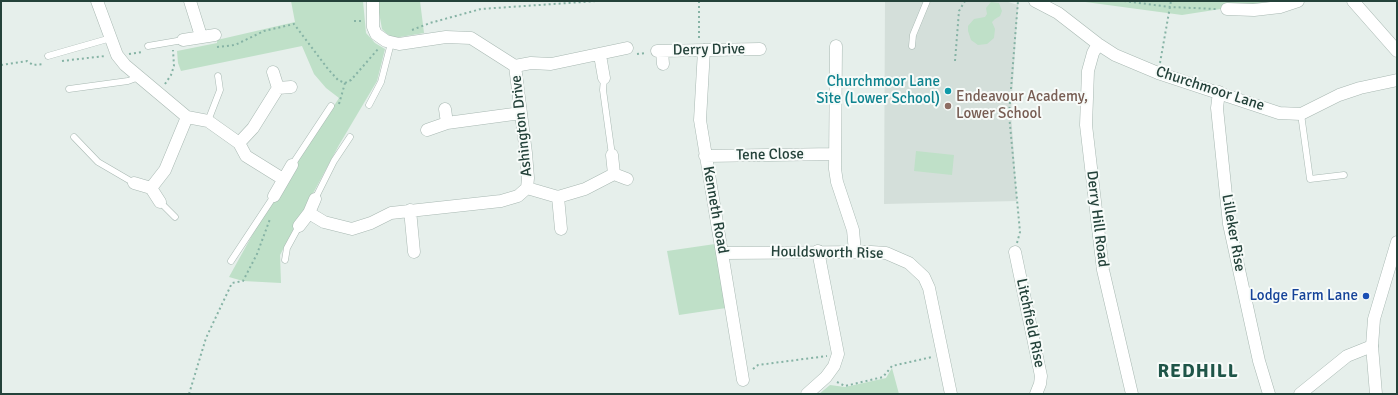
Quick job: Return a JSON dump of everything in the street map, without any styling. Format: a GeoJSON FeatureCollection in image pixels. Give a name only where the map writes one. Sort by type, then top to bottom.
{"type":"FeatureCollection","features":[{"type":"Feature","properties":{"kind":"street"},"geometry":{"type":"LineString","coordinates":[[97,1],[117,55],[139,77],[187,117],[208,121],[239,143],[246,156],[284,179]]}},
{"type":"Feature","properties":{"kind":"street"},"geometry":{"type":"LineString","coordinates":[[190,1],[201,36]]}},
{"type":"Feature","properties":{"kind":"street"},"geometry":{"type":"LineString","coordinates":[[373,1],[373,27],[376,34],[388,42]]}},
{"type":"Feature","properties":{"kind":"street","name":"Churchmoor Lane"},"geometry":{"type":"LineString","coordinates":[[1035,1],[1058,13],[1098,44],[1115,55],[1158,73],[1279,113],[1301,114],[1346,93],[1397,80]]}},
{"type":"Feature","properties":{"kind":"street"},"geometry":{"type":"LineString","coordinates":[[1227,9],[1254,10],[1280,7],[1298,1]]}},
{"type":"Feature","properties":{"kind":"street"},"geometry":{"type":"LineString","coordinates":[[1353,1],[1397,51]]}},
{"type":"Feature","properties":{"kind":"street"},"geometry":{"type":"LineString","coordinates":[[183,40],[215,34]]}},
{"type":"Feature","properties":{"kind":"street","name":"Ashington Drive"},"geometry":{"type":"LineString","coordinates":[[309,213],[324,222],[352,229],[371,223],[391,213],[501,201],[518,196],[527,188],[528,178],[515,66],[471,38],[446,37],[399,44],[388,42]]}},
{"type":"Feature","properties":{"kind":"street","name":"Derry Hill Road"},"geometry":{"type":"LineString","coordinates":[[1098,44],[1093,53],[1088,71],[1086,125],[1103,270],[1132,394]]}},
{"type":"Feature","properties":{"kind":"street"},"geometry":{"type":"LineString","coordinates":[[836,46],[830,62],[837,182],[852,230],[855,252]]}},
{"type":"Feature","properties":{"kind":"street"},"geometry":{"type":"LineString","coordinates":[[515,66],[531,63],[551,64],[600,55],[627,48]]}},
{"type":"Feature","properties":{"kind":"street"},"geometry":{"type":"LineString","coordinates":[[660,51],[663,64]]}},
{"type":"Feature","properties":{"kind":"street","name":"Derry Drive"},"geometry":{"type":"LineString","coordinates":[[660,51],[754,53]]}},
{"type":"Feature","properties":{"kind":"street","name":"Kenneth Road"},"geometry":{"type":"LineString","coordinates":[[702,51],[700,120],[705,156],[746,369],[743,380]]}},
{"type":"Feature","properties":{"kind":"street"},"geometry":{"type":"LineString","coordinates":[[600,55],[604,78]]}},
{"type":"Feature","properties":{"kind":"street"},"geometry":{"type":"LineString","coordinates":[[239,143],[253,128],[278,88],[273,72]]}},
{"type":"Feature","properties":{"kind":"street"},"geometry":{"type":"LineString","coordinates":[[278,88],[291,87]]}},
{"type":"Feature","properties":{"kind":"street","name":"Lilleker Rise"},"geometry":{"type":"LineString","coordinates":[[1219,92],[1217,108],[1229,224],[1259,361],[1269,394]]}},
{"type":"Feature","properties":{"kind":"street"},"geometry":{"type":"LineString","coordinates":[[445,109],[447,124]]}},
{"type":"Feature","properties":{"kind":"street"},"geometry":{"type":"LineString","coordinates":[[427,130],[447,124],[521,113]]}},
{"type":"Feature","properties":{"kind":"street"},"geometry":{"type":"LineString","coordinates":[[151,188],[165,170],[187,117]]}},
{"type":"Feature","properties":{"kind":"street","name":"Tene Close"},"geometry":{"type":"LineString","coordinates":[[705,156],[835,154]]}},
{"type":"Feature","properties":{"kind":"street"},"geometry":{"type":"LineString","coordinates":[[612,155],[614,174]]}},
{"type":"Feature","properties":{"kind":"street"},"geometry":{"type":"LineString","coordinates":[[274,196],[292,165]]}},
{"type":"Feature","properties":{"kind":"street"},"geometry":{"type":"LineString","coordinates":[[527,188],[558,196],[584,189],[614,174],[627,179]]}},
{"type":"Feature","properties":{"kind":"street"},"geometry":{"type":"LineString","coordinates":[[134,183],[151,188],[160,202]]}},
{"type":"Feature","properties":{"kind":"street"},"geometry":{"type":"LineString","coordinates":[[558,196],[561,229]]}},
{"type":"Feature","properties":{"kind":"street"},"geometry":{"type":"LineString","coordinates":[[299,226],[309,213],[315,199]]}},
{"type":"Feature","properties":{"kind":"street"},"geometry":{"type":"LineString","coordinates":[[410,210],[414,252]]}},
{"type":"Feature","properties":{"kind":"street"},"geometry":{"type":"LineString","coordinates":[[1376,394],[1372,346],[1374,318],[1397,242]]}},
{"type":"Feature","properties":{"kind":"street"},"geometry":{"type":"LineString","coordinates":[[807,394],[826,378],[834,366],[838,354],[836,337],[818,251]]}},
{"type":"Feature","properties":{"kind":"street","name":"Houldsworth Rise"},"geometry":{"type":"LineString","coordinates":[[723,253],[818,251],[886,253],[909,262],[924,277],[929,288],[951,394]]}},
{"type":"Feature","properties":{"kind":"street","name":"Litchfield Rise"},"geometry":{"type":"LineString","coordinates":[[1015,252],[1041,376],[1036,394]]}},
{"type":"Feature","properties":{"kind":"street"},"geometry":{"type":"LineString","coordinates":[[1300,394],[1347,356],[1372,346]]}},
{"type":"Feature","properties":{"kind":"lane"},"geometry":{"type":"LineString","coordinates":[[912,46],[913,35],[927,1]]}},
{"type":"Feature","properties":{"kind":"lane"},"geometry":{"type":"LineString","coordinates":[[48,60],[110,38]]}},
{"type":"Feature","properties":{"kind":"lane"},"geometry":{"type":"LineString","coordinates":[[148,46],[183,40]]}},
{"type":"Feature","properties":{"kind":"lane"},"geometry":{"type":"LineString","coordinates":[[369,105],[381,82],[388,42]]}},
{"type":"Feature","properties":{"kind":"lane"},"geometry":{"type":"LineString","coordinates":[[208,121],[220,90],[218,76]]}},
{"type":"Feature","properties":{"kind":"lane"},"geometry":{"type":"LineString","coordinates":[[69,89],[128,81],[139,77]]}},
{"type":"Feature","properties":{"kind":"lane"},"geometry":{"type":"LineString","coordinates":[[604,78],[603,90],[612,155]]}},
{"type":"Feature","properties":{"kind":"lane"},"geometry":{"type":"LineString","coordinates":[[292,165],[331,106]]}},
{"type":"Feature","properties":{"kind":"lane"},"geometry":{"type":"LineString","coordinates":[[1301,114],[1310,179],[1344,175]]}},
{"type":"Feature","properties":{"kind":"lane"},"geometry":{"type":"LineString","coordinates":[[74,137],[98,162],[134,183]]}},
{"type":"Feature","properties":{"kind":"lane"},"geometry":{"type":"LineString","coordinates":[[315,199],[334,161],[350,137]]}},
{"type":"Feature","properties":{"kind":"lane"},"geometry":{"type":"LineString","coordinates":[[231,261],[274,196]]}},
{"type":"Feature","properties":{"kind":"lane"},"geometry":{"type":"LineString","coordinates":[[160,202],[175,217]]}},
{"type":"Feature","properties":{"kind":"lane"},"geometry":{"type":"LineString","coordinates":[[285,260],[287,248],[299,226]]}},
{"type":"Feature","properties":{"kind":"path"},"geometry":{"type":"LineString","coordinates":[[430,23],[481,9],[597,1]]}},
{"type":"Feature","properties":{"kind":"path"},"geometry":{"type":"LineString","coordinates":[[699,1],[702,51]]}},
{"type":"Feature","properties":{"kind":"path"},"geometry":{"type":"LineString","coordinates":[[955,61],[959,11],[965,1]]}},
{"type":"Feature","properties":{"kind":"path"},"geometry":{"type":"LineString","coordinates":[[1015,252],[1020,232],[1009,114],[1018,1]]}},
{"type":"Feature","properties":{"kind":"path"},"geometry":{"type":"LineString","coordinates":[[1124,1],[1170,6],[1227,9]]}},
{"type":"Feature","properties":{"kind":"path"},"geometry":{"type":"LineString","coordinates":[[1158,73],[1171,1]]}},
{"type":"Feature","properties":{"kind":"path"},"geometry":{"type":"LineString","coordinates":[[215,47],[235,45],[264,31],[294,24],[328,69],[338,80],[345,83],[351,80],[388,42]]}},
{"type":"Feature","properties":{"kind":"path"},"geometry":{"type":"LineString","coordinates":[[627,48],[631,54],[660,51]]}},
{"type":"Feature","properties":{"kind":"path"},"geometry":{"type":"LineString","coordinates":[[157,91],[172,75],[174,66],[173,50],[166,50]]}},
{"type":"Feature","properties":{"kind":"path"},"geometry":{"type":"LineString","coordinates":[[56,62],[145,52]]}},
{"type":"Feature","properties":{"kind":"path"},"geometry":{"type":"LineString","coordinates":[[1,65],[27,61],[33,65],[48,60]]}},
{"type":"Feature","properties":{"kind":"path"},"geometry":{"type":"LineString","coordinates":[[188,394],[206,338],[232,283],[244,281]]}},
{"type":"Feature","properties":{"kind":"path"},"geometry":{"type":"LineString","coordinates":[[746,369],[758,365],[838,354]]}},
{"type":"Feature","properties":{"kind":"path"},"geometry":{"type":"LineString","coordinates":[[826,378],[845,386],[883,377],[892,366],[943,355]]}},
{"type":"Feature","properties":{"kind":"shaded area","name":"Endeavour Academy, Lower School"},"geometry":{"type":"Polygon","coordinates":[[[885,1],[1005,1],[1018,5],[1011,112],[1017,201],[884,204],[885,1]]]}},
{"type":"Feature","properties":{"kind":"green space"},"geometry":{"type":"Polygon","coordinates":[[[291,1],[363,1],[366,33],[375,43],[385,49],[377,81],[339,145],[280,255],[281,283],[243,281],[229,277],[265,212],[339,98],[326,88],[314,74],[302,46],[181,71],[178,63],[177,51],[217,43],[217,40],[295,22],[291,1]]]}},
{"type":"Feature","properties":{"kind":"green space"},"geometry":{"type":"Polygon","coordinates":[[[377,1],[420,1],[424,33],[394,38],[387,34],[382,29],[377,1]]]}},
{"type":"Feature","properties":{"kind":"green space"},"geometry":{"type":"Polygon","coordinates":[[[1078,1],[1272,1],[1182,15],[1078,1]]]}},
{"type":"Feature","properties":{"kind":"green space"},"geometry":{"type":"Polygon","coordinates":[[[991,2],[999,3],[1002,11],[1000,16],[992,22],[995,29],[994,38],[987,44],[978,45],[971,40],[968,26],[974,19],[985,17],[987,14],[986,8],[991,2]]]}},
{"type":"Feature","properties":{"kind":"green space"},"geometry":{"type":"Polygon","coordinates":[[[916,151],[954,155],[952,175],[914,171],[916,151]]]}},
{"type":"Feature","properties":{"kind":"green space"},"geometry":{"type":"Polygon","coordinates":[[[715,244],[726,308],[679,315],[667,251],[715,244]]]}},
{"type":"Feature","properties":{"kind":"green space"},"geometry":{"type":"Polygon","coordinates":[[[892,368],[899,394],[819,394],[830,385],[845,387],[886,378],[892,368]]]}},
{"type":"Feature","properties":{"kind":"place","name":"Churchmoor Lane Site (Lower School)"},"geometry":{"type":"Point","coordinates":[948,91]}},
{"type":"Feature","properties":{"kind":"place","name":"Endeavour Academy, Lower School"},"geometry":{"type":"Point","coordinates":[948,106]}},
{"type":"Feature","properties":{"kind":"place","name":"Lodge Farm Lane"},"geometry":{"type":"Point","coordinates":[1366,296]}},
{"type":"Feature","properties":{"kind":"district","name":"REDHILL"},"geometry":{"type":"Point","coordinates":[1198,372]}}]}
